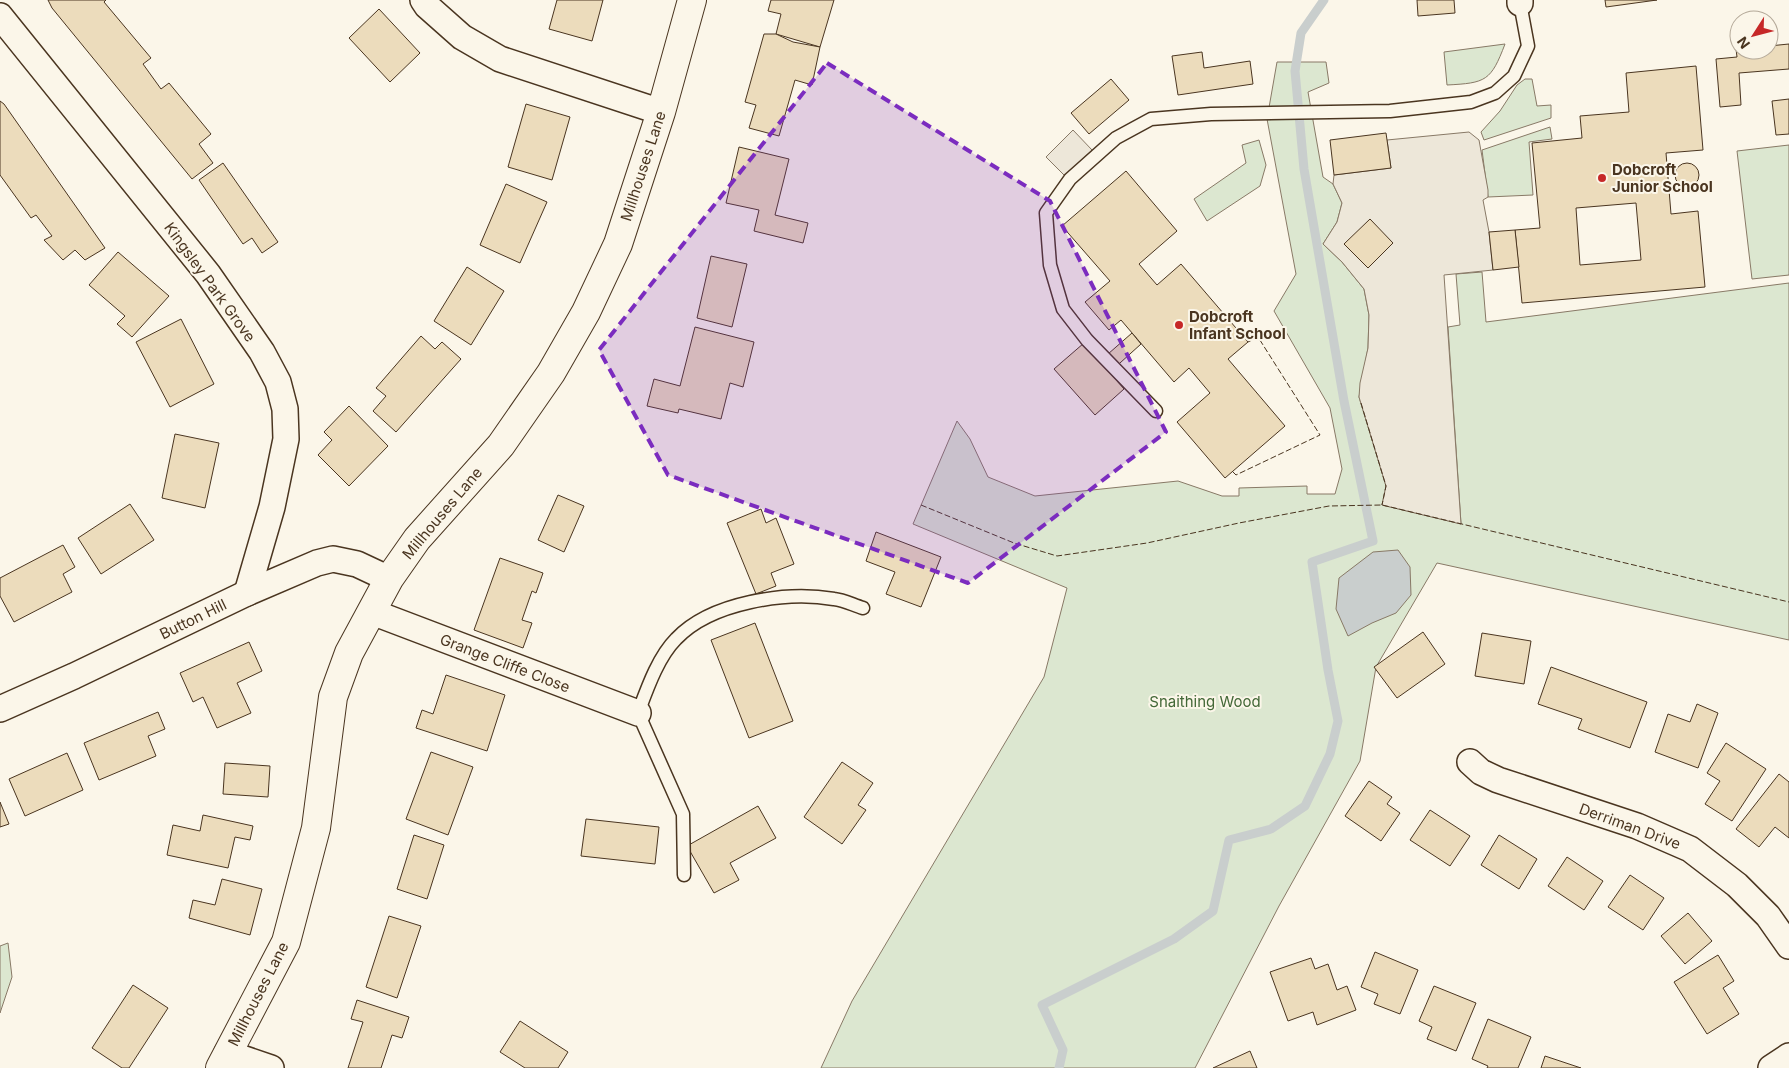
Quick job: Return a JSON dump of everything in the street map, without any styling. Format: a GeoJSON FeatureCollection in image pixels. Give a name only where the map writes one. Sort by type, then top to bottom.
{"type":"FeatureCollection","features":[{"type":"Feature","properties":{"kind":"street"},"geometry":{"type":"LineString","coordinates":[[423,0],[427,6],[462,38],[500,60],[661,112]]}},
{"type":"Feature","properties":{"kind":"street","name":"Millhouses Lane"},"geometry":{"type":"LineString","coordinates":[[224,1061],[286,942],[316,828],[333,697],[349,653],[390,579],[417,538],[501,445],[551,373],[586,312],[618,244],[661,112],[692,0]]}},
{"type":"Feature","properties":{"kind":"street","name":"Kingsley Park Grove"},"geometry":{"type":"LineString","coordinates":[[0,16],[208,274],[262,352],[278,382],[285,409],[286,439],[272,507],[247,593]]}},
{"type":"Feature","properties":{"kind":"street","name":"Button Hill"},"geometry":{"type":"LineString","coordinates":[[0,709],[74,676],[247,593],[316,563],[333,559],[356,564],[390,579]]}},
{"type":"Feature","properties":{"kind":"street","name":"Grange Cliffe Close"},"geometry":{"type":"LineString","coordinates":[[372,612],[638,713]]}},
{"type":"Feature","properties":{"kind":"street","name":"Derriman Drive"},"geometry":{"type":"LineString","coordinates":[[1470,762],[1481,772],[1498,780],[1637,826],[1690,849],[1737,885],[1768,916],[1789,946]]}},
{"type":"Feature","properties":{"kind":"street"},"geometry":{"type":"LineString","coordinates":[[1771,1068],[1789,1056]]}},
{"type":"Feature","properties":{"kind":"street"},"geometry":{"type":"LineString","coordinates":[[224,1061],[271,1068]]}},
{"type":"Feature","properties":{"kind":"lane"},"geometry":{"type":"LineString","coordinates":[[1156,411],[1087,340],[1063,309],[1050,265],[1046,213],[1070,179],[1116,138],[1151,119],[1210,114],[1390,111],[1471,102],[1496,93],[1514,76],[1528,46],[1520,2]]}},
{"type":"Feature","properties":{"kind":"lane"},"geometry":{"type":"LineString","coordinates":[[684,875],[683,814],[638,713],[653,674],[676,639],[695,623],[735,606],[765,599],[798,596],[835,599],[863,608]]}},
{"type":"Feature","properties":{"kind":"highlighted area"},"geometry":{"type":"Polygon","coordinates":[[[827,63],[1050,201],[1166,432],[968,583],[668,475],[599,350],[827,63]]]}},
{"type":"Feature","properties":{"kind":"green space"},"geometry":{"type":"Polygon","coordinates":[[[1505,44],[1496,66],[1485,78],[1471,83],[1447,85],[1444,52],[1505,44]]]}},
{"type":"Feature","properties":{"kind":"green space","name":"Snaithing Wood"},"geometry":{"type":"Polygon","coordinates":[[[1277,62],[1326,62],[1329,83],[1308,92],[1323,177],[1333,184],[1342,203],[1337,222],[1323,244],[1342,262],[1364,289],[1369,315],[1368,348],[1359,397],[1386,486],[1382,505],[1461,524],[1448,327],[1460,325],[1456,274],[1482,272],[1486,322],[1789,283],[1789,640],[1437,563],[1376,667],[1360,761],[1279,906],[1195,1068],[821,1068],[852,1001],[1044,677],[1067,588],[913,524],[957,421],[970,439],[988,477],[1035,496],[1178,481],[1222,496],[1239,496],[1239,488],[1307,486],[1307,494],[1335,494],[1342,469],[1330,408],[1274,311],[1296,274],[1267,119],[1277,62]]]}},
{"type":"Feature","properties":{"kind":"green space"},"geometry":{"type":"Polygon","coordinates":[[[1525,79],[1532,79],[1537,106],[1551,105],[1551,118],[1484,140],[1481,132],[1500,111],[1517,85],[1525,79]]]}},
{"type":"Feature","properties":{"kind":"green space"},"geometry":{"type":"Polygon","coordinates":[[[1550,127],[1552,139],[1529,142],[1533,195],[1488,197],[1482,150],[1550,127]]]}},
{"type":"Feature","properties":{"kind":"green space"},"geometry":{"type":"Polygon","coordinates":[[[1259,140],[1266,165],[1260,186],[1207,221],[1194,199],[1246,163],[1242,145],[1259,140]]]}},
{"type":"Feature","properties":{"kind":"green space"},"geometry":{"type":"Polygon","coordinates":[[[1789,145],[1789,275],[1752,279],[1737,151],[1789,145]]]}},
{"type":"Feature","properties":{"kind":"green space"},"geometry":{"type":"Polygon","coordinates":[[[8,943],[12,977],[0,1013],[0,946],[8,943]]]}},
{"type":"Feature","properties":{"kind":"shaded area"},"geometry":{"type":"Polygon","coordinates":[[[1073,130],[1092,150],[1065,176],[1046,157],[1073,130]]]}},
{"type":"Feature","properties":{"kind":"shaded area"},"geometry":{"type":"Polygon","coordinates":[[[1469,132],[1479,140],[1488,190],[1488,197],[1483,200],[1493,270],[1444,275],[1461,524],[1382,505],[1386,486],[1359,397],[1360,383],[1368,348],[1369,315],[1364,289],[1342,262],[1323,244],[1337,222],[1342,203],[1333,184],[1334,175],[1391,168],[1387,140],[1469,132]]]}},
{"type":"Feature","properties":{"kind":"shaded area"},"geometry":{"type":"Polygon","coordinates":[[[1398,550],[1410,567],[1411,595],[1396,613],[1348,636],[1336,609],[1339,578],[1373,552],[1398,550]]]}},
{"type":"Feature","properties":{"kind":"building"},"geometry":{"type":"Polygon","coordinates":[[[48,0],[106,0],[104,2],[151,58],[143,64],[161,89],[169,83],[211,134],[199,144],[213,163],[192,179],[52,8],[48,0]]]}},
{"type":"Feature","properties":{"kind":"building"},"geometry":{"type":"Polygon","coordinates":[[[557,0],[603,0],[592,41],[549,29],[557,0]]]}},
{"type":"Feature","properties":{"kind":"building"},"geometry":{"type":"Polygon","coordinates":[[[771,0],[834,0],[820,47],[776,34],[781,14],[768,11],[771,0]]]}},
{"type":"Feature","properties":{"kind":"building"},"geometry":{"type":"Polygon","coordinates":[[[1417,0],[1454,0],[1455,13],[1418,16],[1417,0]]]}},
{"type":"Feature","properties":{"kind":"building"},"geometry":{"type":"Polygon","coordinates":[[[1605,0],[1657,0],[1606,7],[1605,0]]]}},
{"type":"Feature","properties":{"kind":"building"},"geometry":{"type":"Polygon","coordinates":[[[379,9],[420,53],[390,82],[349,38],[379,9]]]}},
{"type":"Feature","properties":{"kind":"building"},"geometry":{"type":"Polygon","coordinates":[[[764,34],[776,34],[793,42],[820,47],[812,85],[795,80],[779,136],[749,128],[756,105],[745,102],[764,34]]]}},
{"type":"Feature","properties":{"kind":"building"},"geometry":{"type":"Polygon","coordinates":[[[1789,44],[1789,69],[1739,73],[1741,105],[1720,107],[1716,59],[1779,60],[1779,45],[1789,44]]]}},
{"type":"Feature","properties":{"kind":"building"},"geometry":{"type":"Polygon","coordinates":[[[1202,52],[1204,68],[1250,61],[1253,84],[1178,95],[1172,56],[1202,52]]]}},
{"type":"Feature","properties":{"kind":"building","name":"Dobcroft Junior School"},"geometry":{"type":"Polygon","coordinates":[[[1696,66],[1703,150],[1666,153],[1671,214],[1698,211],[1705,287],[1522,303],[1515,230],[1540,228],[1532,143],[1582,138],[1580,116],[1629,112],[1626,73],[1696,66]],[[1636,203],[1576,208],[1580,265],[1641,260],[1636,203]]]}},
{"type":"Feature","properties":{"kind":"building"},"geometry":{"type":"Polygon","coordinates":[[[1111,79],[1129,100],[1089,134],[1071,113],[1111,79]]]}},
{"type":"Feature","properties":{"kind":"building"},"geometry":{"type":"Polygon","coordinates":[[[1789,99],[1789,134],[1776,135],[1772,101],[1789,99]]]}},
{"type":"Feature","properties":{"kind":"building"},"geometry":{"type":"Polygon","coordinates":[[[0,101],[4,104],[105,248],[85,260],[75,250],[63,260],[44,240],[52,236],[36,215],[31,218],[0,175],[0,101]]]}},
{"type":"Feature","properties":{"kind":"building"},"geometry":{"type":"Polygon","coordinates":[[[526,104],[570,117],[552,180],[508,167],[526,104]]]}},
{"type":"Feature","properties":{"kind":"building"},"geometry":{"type":"Polygon","coordinates":[[[1386,133],[1391,168],[1334,175],[1330,140],[1386,133]]]}},
{"type":"Feature","properties":{"kind":"building"},"geometry":{"type":"Polygon","coordinates":[[[739,147],[789,159],[775,215],[808,223],[803,243],[754,231],[759,210],[726,203],[739,147]]]}},
{"type":"Feature","properties":{"kind":"building"},"geometry":{"type":"Polygon","coordinates":[[[223,163],[278,242],[262,253],[252,238],[243,244],[199,180],[223,163]]]}},
{"type":"Feature","properties":{"kind":"building"},"geometry":{"type":"Polygon","coordinates":[[[1687,163],[1696,166],[1699,175],[1696,184],[1687,187],[1678,184],[1675,175],[1678,166],[1687,163]]]}},
{"type":"Feature","properties":{"kind":"building","name":"Dobcroft Infant School"},"geometry":{"type":"Polygon","coordinates":[[[1126,171],[1177,231],[1139,264],[1157,285],[1181,264],[1248,342],[1228,359],[1285,426],[1225,478],[1177,422],[1210,393],[1189,368],[1174,382],[1121,320],[1109,330],[1085,302],[1110,281],[1062,226],[1126,171]]]}},
{"type":"Feature","properties":{"kind":"building"},"geometry":{"type":"Polygon","coordinates":[[[506,184],[547,202],[520,263],[480,245],[506,184]]]}},
{"type":"Feature","properties":{"kind":"building"},"geometry":{"type":"Polygon","coordinates":[[[1370,219],[1393,243],[1368,268],[1344,244],[1370,219]]]}},
{"type":"Feature","properties":{"kind":"building"},"geometry":{"type":"Polygon","coordinates":[[[1515,230],[1519,267],[1493,270],[1489,232],[1515,230]]]}},
{"type":"Feature","properties":{"kind":"building"},"geometry":{"type":"Polygon","coordinates":[[[118,252],[169,296],[132,337],[117,324],[125,316],[89,285],[118,252]]]}},
{"type":"Feature","properties":{"kind":"building"},"geometry":{"type":"Polygon","coordinates":[[[711,256],[747,264],[732,327],[697,318],[711,256]]]}},
{"type":"Feature","properties":{"kind":"building"},"geometry":{"type":"Polygon","coordinates":[[[467,267],[504,291],[471,345],[434,321],[467,267]]]}},
{"type":"Feature","properties":{"kind":"building"},"geometry":{"type":"Polygon","coordinates":[[[181,319],[214,384],[170,407],[136,342],[181,319]]]}},
{"type":"Feature","properties":{"kind":"building"},"geometry":{"type":"Polygon","coordinates":[[[695,327],[754,342],[743,387],[730,383],[721,419],[679,409],[678,413],[647,406],[654,379],[680,386],[695,327]]]}},
{"type":"Feature","properties":{"kind":"building"},"geometry":{"type":"Polygon","coordinates":[[[1132,333],[1141,344],[1110,372],[1100,361],[1132,333]]]}},
{"type":"Feature","properties":{"kind":"building"},"geometry":{"type":"Polygon","coordinates":[[[421,336],[435,349],[442,342],[461,359],[396,432],[373,411],[386,396],[376,388],[421,336]]]}},
{"type":"Feature","properties":{"kind":"building"},"geometry":{"type":"Polygon","coordinates":[[[1084,343],[1124,389],[1095,415],[1054,369],[1084,343]]]}},
{"type":"Feature","properties":{"kind":"building"},"geometry":{"type":"Polygon","coordinates":[[[349,406],[388,446],[349,486],[318,455],[332,440],[324,432],[349,406]]]}},
{"type":"Feature","properties":{"kind":"building"},"geometry":{"type":"Polygon","coordinates":[[[175,434],[219,443],[205,508],[162,498],[175,434]]]}},
{"type":"Feature","properties":{"kind":"building"},"geometry":{"type":"Polygon","coordinates":[[[558,495],[584,506],[564,552],[538,540],[558,495]]]}},
{"type":"Feature","properties":{"kind":"building"},"geometry":{"type":"Polygon","coordinates":[[[130,504],[154,540],[101,574],[78,538],[130,504]]]}},
{"type":"Feature","properties":{"kind":"building"},"geometry":{"type":"Polygon","coordinates":[[[761,509],[766,523],[776,518],[794,564],[771,573],[776,586],[756,594],[727,523],[761,509]]]}},
{"type":"Feature","properties":{"kind":"building"},"geometry":{"type":"Polygon","coordinates":[[[876,532],[941,557],[921,607],[886,594],[895,572],[866,561],[876,532]]]}},
{"type":"Feature","properties":{"kind":"building"},"geometry":{"type":"Polygon","coordinates":[[[63,545],[75,567],[63,574],[72,592],[14,622],[0,596],[0,578],[63,545]]]}},
{"type":"Feature","properties":{"kind":"building"},"geometry":{"type":"Polygon","coordinates":[[[500,558],[543,573],[536,593],[532,591],[522,620],[532,623],[523,648],[474,630],[500,558]]]}},
{"type":"Feature","properties":{"kind":"building"},"geometry":{"type":"Polygon","coordinates":[[[755,623],[793,721],[749,738],[711,640],[755,623]]]}},
{"type":"Feature","properties":{"kind":"building"},"geometry":{"type":"Polygon","coordinates":[[[1423,632],[1445,664],[1397,698],[1374,667],[1423,632]]]}},
{"type":"Feature","properties":{"kind":"building"},"geometry":{"type":"Polygon","coordinates":[[[1482,633],[1531,641],[1524,684],[1475,676],[1482,633]]]}},
{"type":"Feature","properties":{"kind":"building"},"geometry":{"type":"Polygon","coordinates":[[[249,642],[262,671],[237,683],[251,713],[217,728],[203,697],[193,702],[180,673],[249,642]]]}},
{"type":"Feature","properties":{"kind":"building"},"geometry":{"type":"Polygon","coordinates":[[[1551,667],[1647,702],[1630,748],[1578,729],[1582,719],[1538,704],[1551,667]]]}},
{"type":"Feature","properties":{"kind":"building"},"geometry":{"type":"Polygon","coordinates":[[[446,675],[505,695],[487,751],[416,728],[422,710],[433,714],[446,675]]]}},
{"type":"Feature","properties":{"kind":"building"},"geometry":{"type":"Polygon","coordinates":[[[1697,704],[1718,713],[1698,768],[1655,752],[1668,714],[1690,722],[1697,704]]]}},
{"type":"Feature","properties":{"kind":"building"},"geometry":{"type":"Polygon","coordinates":[[[158,712],[165,729],[148,736],[156,756],[99,780],[84,743],[158,712]]]}},
{"type":"Feature","properties":{"kind":"building"},"geometry":{"type":"Polygon","coordinates":[[[1726,743],[1766,769],[1732,821],[1705,804],[1720,781],[1707,773],[1726,743]]]}},
{"type":"Feature","properties":{"kind":"building"},"geometry":{"type":"Polygon","coordinates":[[[431,752],[473,767],[448,835],[406,819],[431,752]]]}},
{"type":"Feature","properties":{"kind":"building"},"geometry":{"type":"Polygon","coordinates":[[[67,753],[83,790],[25,816],[9,779],[67,753]]]}},
{"type":"Feature","properties":{"kind":"building"},"geometry":{"type":"Polygon","coordinates":[[[842,762],[873,783],[858,805],[866,810],[842,844],[804,817],[842,762]]]}},
{"type":"Feature","properties":{"kind":"building"},"geometry":{"type":"Polygon","coordinates":[[[225,763],[270,766],[268,797],[223,794],[225,763]]]}},
{"type":"Feature","properties":{"kind":"building"},"geometry":{"type":"Polygon","coordinates":[[[1779,774],[1789,782],[1789,838],[1775,827],[1759,847],[1736,829],[1779,774]]]}},
{"type":"Feature","properties":{"kind":"building"},"geometry":{"type":"Polygon","coordinates":[[[1369,781],[1392,797],[1387,804],[1400,813],[1381,841],[1345,816],[1369,781]]]}},
{"type":"Feature","properties":{"kind":"building"},"geometry":{"type":"Polygon","coordinates":[[[0,802],[9,824],[0,827],[0,802]]]}},
{"type":"Feature","properties":{"kind":"building"},"geometry":{"type":"Polygon","coordinates":[[[758,806],[776,838],[730,863],[739,880],[714,893],[687,846],[758,806]]]}},
{"type":"Feature","properties":{"kind":"building"},"geometry":{"type":"Polygon","coordinates":[[[1430,810],[1470,836],[1450,866],[1410,840],[1430,810]]]}},
{"type":"Feature","properties":{"kind":"building"},"geometry":{"type":"Polygon","coordinates":[[[203,815],[253,826],[250,840],[235,837],[228,868],[167,855],[173,825],[200,831],[203,815]]]}},
{"type":"Feature","properties":{"kind":"building"},"geometry":{"type":"Polygon","coordinates":[[[586,819],[659,827],[655,864],[581,856],[586,819]]]}},
{"type":"Feature","properties":{"kind":"building"},"geometry":{"type":"Polygon","coordinates":[[[414,835],[444,845],[427,899],[397,889],[414,835]]]}},
{"type":"Feature","properties":{"kind":"building"},"geometry":{"type":"Polygon","coordinates":[[[1499,835],[1537,859],[1519,889],[1481,865],[1499,835]]]}},
{"type":"Feature","properties":{"kind":"building"},"geometry":{"type":"Polygon","coordinates":[[[1567,857],[1603,881],[1584,910],[1548,886],[1567,857]]]}},
{"type":"Feature","properties":{"kind":"building"},"geometry":{"type":"Polygon","coordinates":[[[1630,875],[1664,898],[1643,930],[1608,907],[1630,875]]]}},
{"type":"Feature","properties":{"kind":"building"},"geometry":{"type":"Polygon","coordinates":[[[222,879],[262,889],[250,935],[189,918],[193,900],[215,905],[222,879]]]}},
{"type":"Feature","properties":{"kind":"building"},"geometry":{"type":"Polygon","coordinates":[[[1688,913],[1712,941],[1685,964],[1661,936],[1688,913]]]}},
{"type":"Feature","properties":{"kind":"building"},"geometry":{"type":"Polygon","coordinates":[[[389,916],[421,926],[397,998],[366,987],[389,916]]]}},
{"type":"Feature","properties":{"kind":"building"},"geometry":{"type":"Polygon","coordinates":[[[1375,952],[1418,970],[1400,1014],[1374,1004],[1378,994],[1361,987],[1375,952]]]}},
{"type":"Feature","properties":{"kind":"building"},"geometry":{"type":"Polygon","coordinates":[[[1718,955],[1734,981],[1723,988],[1739,1014],[1707,1034],[1674,982],[1718,955]]]}},
{"type":"Feature","properties":{"kind":"building"},"geometry":{"type":"Polygon","coordinates":[[[1311,958],[1315,969],[1328,964],[1337,990],[1347,986],[1356,1010],[1317,1025],[1313,1012],[1288,1021],[1270,972],[1311,958]]]}},
{"type":"Feature","properties":{"kind":"building"},"geometry":{"type":"Polygon","coordinates":[[[133,985],[168,1008],[129,1068],[122,1068],[92,1048],[133,985]]]}},
{"type":"Feature","properties":{"kind":"building"},"geometry":{"type":"Polygon","coordinates":[[[1434,986],[1476,1003],[1456,1051],[1427,1039],[1432,1027],[1419,1021],[1434,986]]]}},
{"type":"Feature","properties":{"kind":"building"},"geometry":{"type":"Polygon","coordinates":[[[357,1000],[409,1017],[402,1038],[392,1035],[381,1068],[348,1068],[363,1022],[351,1019],[357,1000]]]}},
{"type":"Feature","properties":{"kind":"building"},"geometry":{"type":"Polygon","coordinates":[[[1488,1019],[1531,1037],[1518,1068],[1487,1068],[1488,1066],[1472,1059],[1488,1019]]]}},
{"type":"Feature","properties":{"kind":"building"},"geometry":{"type":"Polygon","coordinates":[[[520,1021],[568,1052],[558,1068],[525,1068],[500,1052],[520,1021]]]}},
{"type":"Feature","properties":{"kind":"building"},"geometry":{"type":"Polygon","coordinates":[[[1250,1051],[1257,1068],[1213,1068],[1250,1051]]]}},
{"type":"Feature","properties":{"kind":"building"},"geometry":{"type":"Polygon","coordinates":[[[1545,1056],[1581,1068],[1541,1068],[1545,1056]]]}},
{"type":"Feature","properties":{"kind":"waterway"},"geometry":{"type":"LineString","coordinates":[[1059,1068],[1063,1050],[1042,1005],[1174,939],[1213,911],[1229,840],[1271,829],[1305,806],[1330,754],[1338,721],[1328,670],[1312,562],[1373,541],[1344,401],[1304,169],[1295,71],[1301,33],[1324,0]]}},
{"type":"Feature","properties":{"kind":"fence"},"geometry":{"type":"LineString","coordinates":[[1233,472],[1236,475],[1320,435],[1258,337],[1248,342]]}},
{"type":"Feature","properties":{"kind":"fence"},"geometry":{"type":"LineString","coordinates":[[1361,403],[1386,486],[1382,505]]}},
{"type":"Feature","properties":{"kind":"fence"},"geometry":{"type":"LineString","coordinates":[[921,505],[1014,543],[1057,556],[1147,543],[1329,506],[1382,505],[1789,602]]}},
{"type":"Feature","properties":{"kind":"place","name":"Dobcroft Junior School"},"geometry":{"type":"Point","coordinates":[1602,178]}},
{"type":"Feature","properties":{"kind":"place","name":"Dobcroft Infant School"},"geometry":{"type":"Point","coordinates":[1179,325]}}]}
